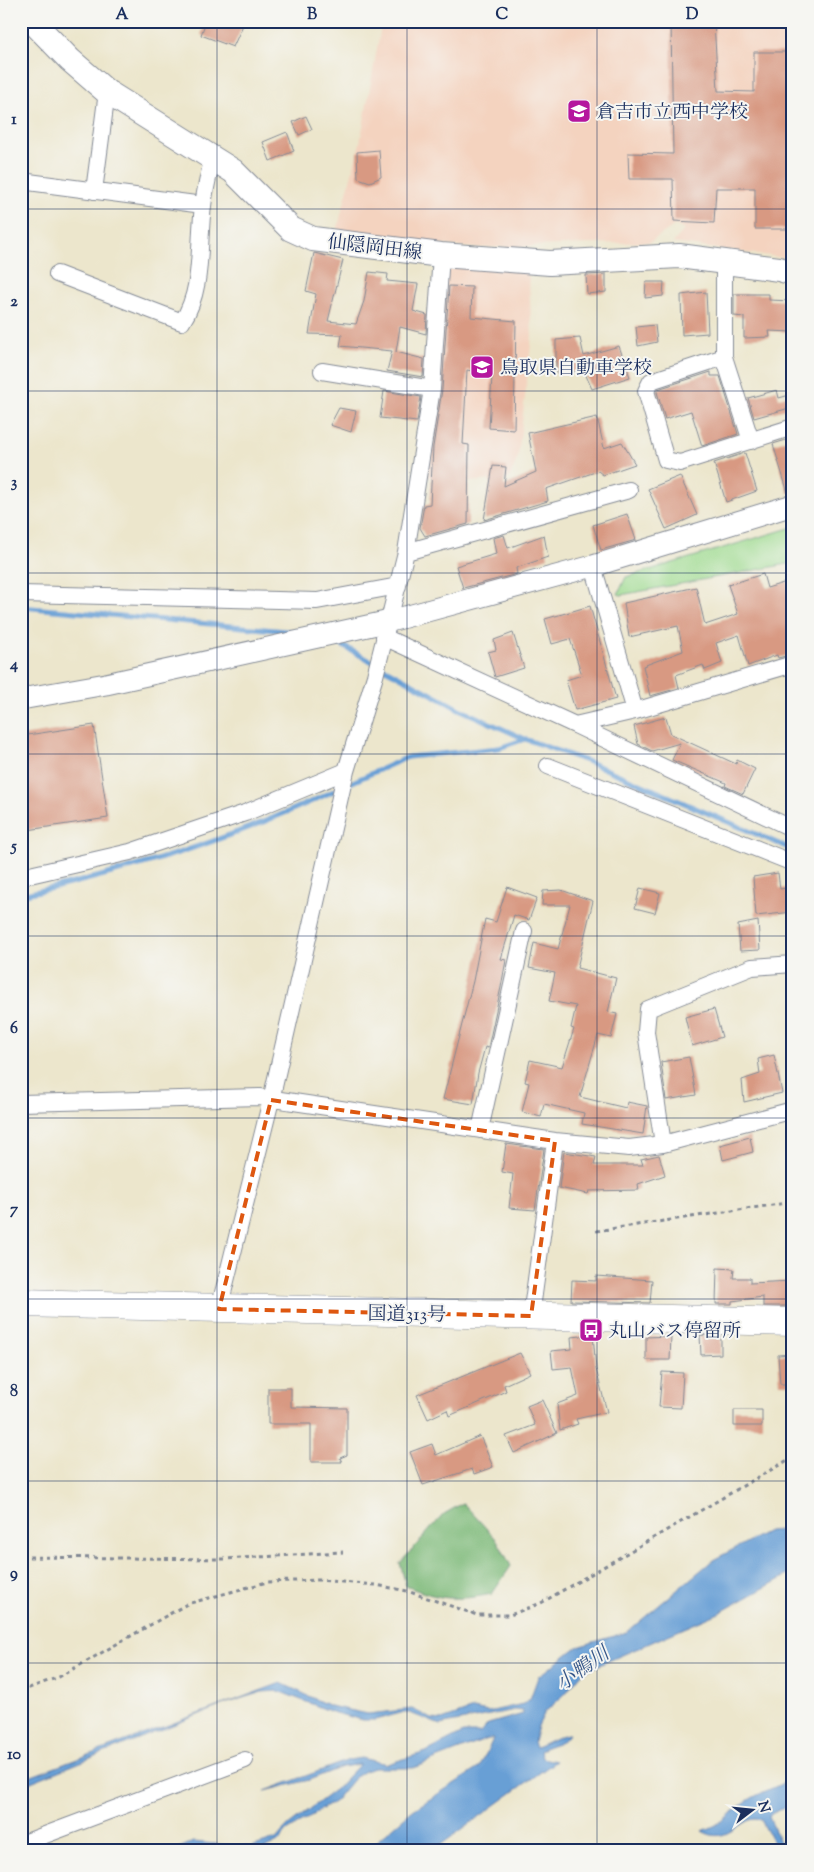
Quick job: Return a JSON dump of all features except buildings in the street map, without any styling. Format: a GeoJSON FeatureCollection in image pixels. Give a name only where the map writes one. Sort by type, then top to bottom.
{"type":"FeatureCollection","features":[{"type":"Feature","properties":{"kind":"highway","name":"国道313号"},"geometry":{"type":"LineString","coordinates":[[21,1303],[793,1322]]}},
{"type":"Feature","properties":{"kind":"main road","name":"仙隠岡田線"},"geometry":{"type":"LineString","coordinates":[[32,21],[70,60],[108,92],[233,170],[291,229],[313,239],[441,255],[550,263],[679,256],[724,261],[793,273]]}},
{"type":"Feature","properties":{"kind":"street"},"geometry":{"type":"LineString","coordinates":[[94,191],[108,92]]}},
{"type":"Feature","properties":{"kind":"street"},"geometry":{"type":"LineString","coordinates":[[56,274],[182,322],[190,310],[197,282],[203,205],[212,156]]}},
{"type":"Feature","properties":{"kind":"street"},"geometry":{"type":"LineString","coordinates":[[21,180],[203,205]]}},
{"type":"Feature","properties":{"kind":"street"},"geometry":{"type":"LineString","coordinates":[[219,1309],[271,1100],[334,819],[345,775],[375,676],[406,552],[432,389],[441,255]]}},
{"type":"Feature","properties":{"kind":"street"},"geometry":{"type":"LineString","coordinates":[[724,261],[724,357],[751,440]]}},
{"type":"Feature","properties":{"kind":"street"},"geometry":{"type":"LineString","coordinates":[[724,357],[651,381],[646,391],[666,460],[680,463],[793,427]]}},
{"type":"Feature","properties":{"kind":"street"},"geometry":{"type":"LineString","coordinates":[[322,371],[432,389]]}},
{"type":"Feature","properties":{"kind":"street"},"geometry":{"type":"LineString","coordinates":[[406,552],[629,490]]}},
{"type":"Feature","properties":{"kind":"street"},"geometry":{"type":"LineString","coordinates":[[21,699],[106,684],[343,631],[387,629],[793,505]]}},
{"type":"Feature","properties":{"kind":"street"},"geometry":{"type":"LineString","coordinates":[[593,566],[635,711]]}},
{"type":"Feature","properties":{"kind":"street"},"geometry":{"type":"LineString","coordinates":[[21,594],[317,601],[398,586]]}},
{"type":"Feature","properties":{"kind":"street"},"geometry":{"type":"LineString","coordinates":[[387,629],[575,725],[793,829]]}},
{"type":"Feature","properties":{"kind":"street"},"geometry":{"type":"LineString","coordinates":[[575,725],[635,711],[793,664]]}},
{"type":"Feature","properties":{"kind":"street"},"geometry":{"type":"LineString","coordinates":[[548,766],[793,863]]}},
{"type":"Feature","properties":{"kind":"street"},"geometry":{"type":"LineString","coordinates":[[21,877],[130,852],[245,813],[345,775]]}},
{"type":"Feature","properties":{"kind":"street"},"geometry":{"type":"LineString","coordinates":[[480,1130],[524,931]]}},
{"type":"Feature","properties":{"kind":"street"},"geometry":{"type":"LineString","coordinates":[[663,1144],[646,1032],[648,1009],[752,967],[793,964]]}},
{"type":"Feature","properties":{"kind":"street"},"geometry":{"type":"LineString","coordinates":[[21,1103],[260,1097],[555,1141],[629,1148],[663,1144],[793,1110]]}},
{"type":"Feature","properties":{"kind":"street"},"geometry":{"type":"LineString","coordinates":[[530,1316],[555,1141]]}},
{"type":"Feature","properties":{"kind":"street"},"geometry":{"type":"LineString","coordinates":[[21,1844],[245,1760]]}},
{"type":"Feature","properties":{"kind":"path"},"geometry":{"type":"LineString","coordinates":[[596,1230],[793,1202]]}},
{"type":"Feature","properties":{"kind":"path"},"geometry":{"type":"LineString","coordinates":[[21,1691],[59,1677],[187,1604],[267,1582],[319,1580],[376,1585],[407,1591],[477,1615],[510,1615],[557,1594],[793,1457]]}},
{"type":"Feature","properties":{"kind":"path"},"geometry":{"type":"LineString","coordinates":[[21,1557],[226,1559],[343,1552]]}},
{"type":"Feature","properties":{"kind":"highlighted area"},"geometry":{"type":"Polygon","coordinates":[[[271,1100],[555,1141],[531,1316],[219,1309],[271,1100]]]}},
{"type":"Feature","properties":{"kind":"shaded area","name":"倉吉市立西中学校"},"geometry":{"type":"Polygon","coordinates":[[[382,21],[772,21],[773,33],[793,34],[793,259],[673,243],[684,230],[675,225],[650,242],[474,248],[336,234],[360,143],[382,21]]]}},
{"type":"Feature","properties":{"kind":"shaded area","name":"鳥取県自動車学校"},"geometry":{"type":"Polygon","coordinates":[[[446,265],[528,266],[532,336],[518,457],[509,479],[449,483],[424,475],[446,265]]]}},
{"type":"Feature","properties":{"kind":"green space"},"geometry":{"type":"Polygon","coordinates":[[[793,527],[793,563],[621,595],[618,594],[626,577],[793,527]]]}},
{"type":"Feature","properties":{"kind":"green space"},"geometry":{"type":"Polygon","coordinates":[[[463,1503],[497,1540],[511,1566],[492,1594],[468,1598],[448,1598],[439,1597],[406,1586],[400,1563],[444,1514],[463,1503]]]}},
{"type":"Feature","properties":{"kind":"water","name":"小鴨川"},"geometry":{"type":"Polygon","coordinates":[[[793,1523],[793,1572],[719,1613],[583,1672],[565,1694],[545,1712],[538,1726],[534,1742],[536,1747],[569,1734],[560,1742],[540,1751],[542,1758],[556,1761],[432,1851],[365,1851],[413,1810],[480,1767],[493,1739],[488,1739],[413,1768],[375,1768],[364,1771],[355,1777],[335,1801],[287,1831],[278,1842],[258,1851],[213,1848],[172,1851],[193,1842],[251,1847],[276,1839],[288,1826],[335,1790],[360,1764],[342,1767],[309,1780],[265,1791],[349,1760],[361,1758],[387,1764],[426,1752],[463,1733],[480,1733],[488,1724],[523,1714],[523,1711],[515,1710],[440,1725],[410,1713],[401,1713],[375,1720],[363,1720],[335,1713],[278,1691],[262,1692],[230,1702],[281,1683],[330,1706],[368,1714],[412,1709],[432,1719],[442,1720],[473,1709],[488,1712],[523,1704],[530,1699],[538,1677],[577,1647],[627,1632],[713,1560],[768,1531],[782,1530],[793,1523]]]}},
{"type":"Feature","properties":{"kind":"water"},"geometry":{"type":"Polygon","coordinates":[[[229,1702],[21,1786],[21,1780],[229,1702]]]}},
{"type":"Feature","properties":{"kind":"water"},"geometry":{"type":"Polygon","coordinates":[[[793,1778],[793,1804],[771,1814],[769,1817],[784,1851],[778,1851],[761,1820],[755,1818],[730,1832],[717,1836],[702,1831],[719,1823],[749,1799],[793,1778]]]}},
{"type":"Feature","properties":{"kind":"waterway"},"geometry":{"type":"LineString","coordinates":[[21,607],[297,632]]}},
{"type":"Feature","properties":{"kind":"waterway"},"geometry":{"type":"LineString","coordinates":[[332,640],[459,709],[525,739],[589,762],[793,850]]}},
{"type":"Feature","properties":{"kind":"waterway"},"geometry":{"type":"LineString","coordinates":[[348,784],[408,757],[499,748],[525,739]]}},
{"type":"Feature","properties":{"kind":"waterway"},"geometry":{"type":"LineString","coordinates":[[21,895],[143,864],[222,838],[262,823],[338,789]]}},
{"type":"Feature","properties":{"kind":"place","name":"倉吉市立西中学校"},"geometry":{"type":"Point","coordinates":[579,111]}},
{"type":"Feature","properties":{"kind":"place","name":"鳥取県自動車学校"},"geometry":{"type":"Point","coordinates":[482,367]}},
{"type":"Feature","properties":{"kind":"place","name":"丸山バス停留所"},"geometry":{"type":"Point","coordinates":[591,1330]}}]}
